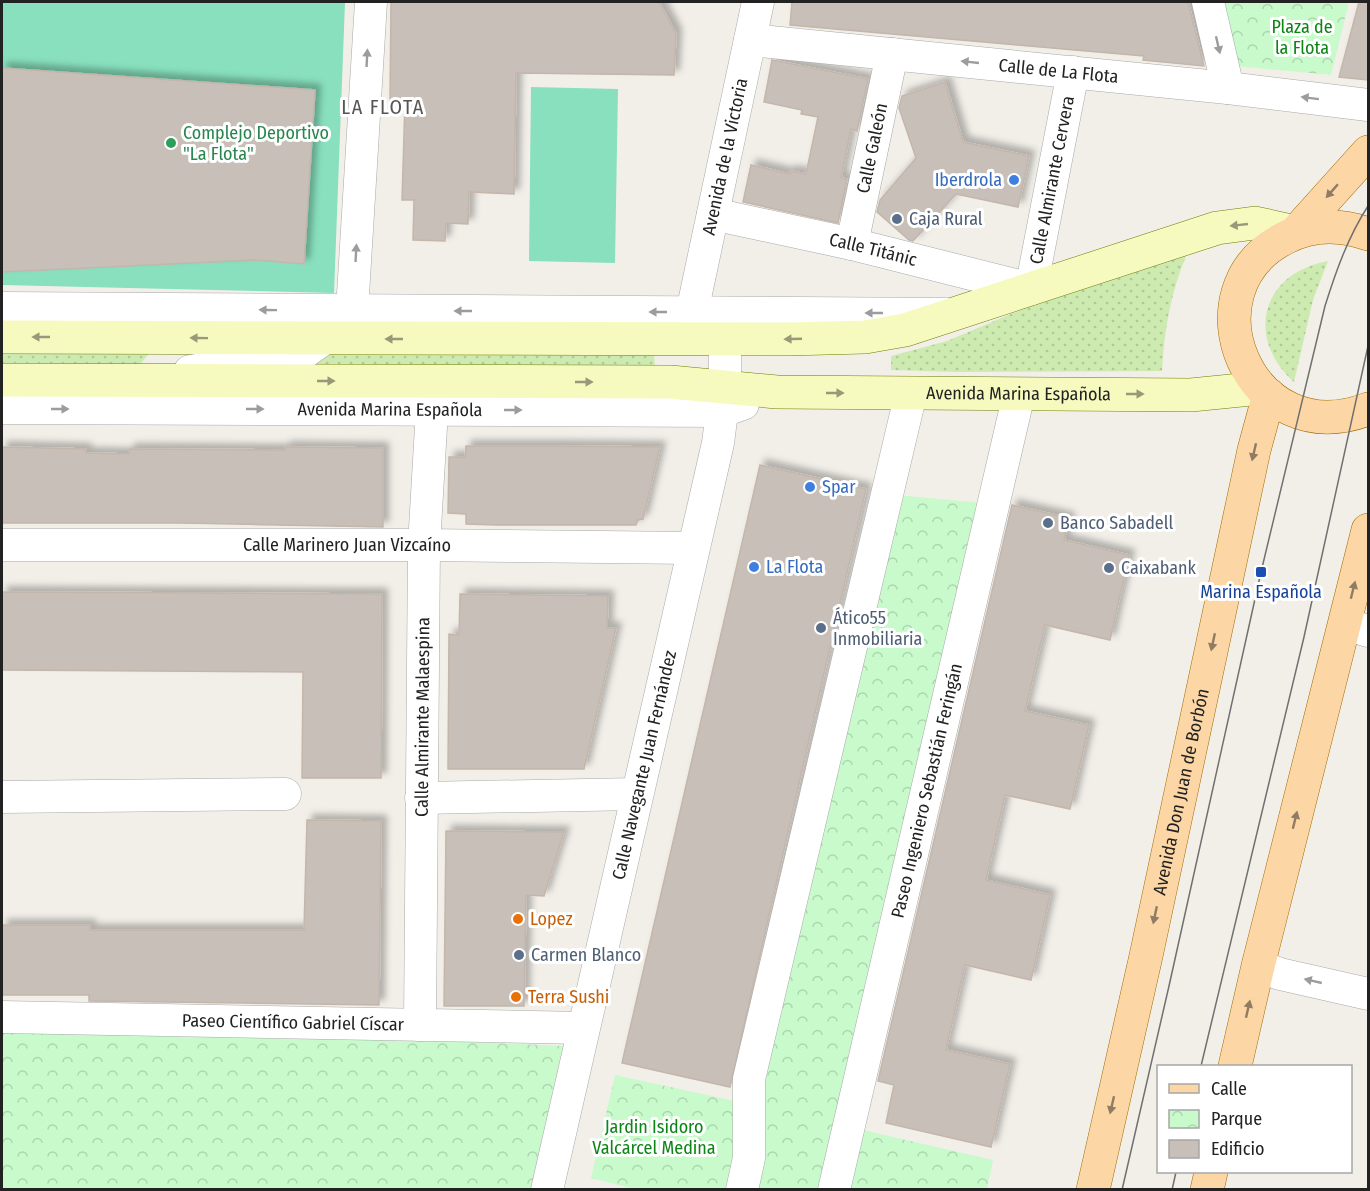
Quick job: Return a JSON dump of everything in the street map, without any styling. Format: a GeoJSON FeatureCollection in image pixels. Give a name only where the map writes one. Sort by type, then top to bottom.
{"type":"FeatureCollection","features":[{"type":"Feature","properties":{"kind":"main road"},"geometry":{"type":"LineString","coordinates":[[1296,232],[1368,152]]}},
{"type":"Feature","properties":{"kind":"main road"},"geometry":{"type":"LineString","coordinates":[[2,337],[725,339],[866,337],[905,330],[1217,228],[1255,223],[1296,232]]}},
{"type":"Feature","properties":{"kind":"main road"},"geometry":{"type":"LineString","coordinates":[[1368,234],[1336,226],[1316,227],[1296,232],[1264,252],[1252,265],[1238,296],[1234,331],[1238,348],[1251,376],[1265,392],[1285,407],[1317,417],[1335,418],[1352,416],[1368,409]]}},
{"type":"Feature","properties":{"kind":"main road","name":"Avenida Marina Española"},"geometry":{"type":"LineString","coordinates":[[2,380],[670,382],[724,399],[777,392],[1191,395],[1265,392]]}},
{"type":"Feature","properties":{"kind":"main road","name":"Avenida Don Juan de Borbón"},"geometry":{"type":"LineString","coordinates":[[1093,1190],[1146,956],[1265,392]]}},
{"type":"Feature","properties":{"kind":"main road"},"geometry":{"type":"LineString","coordinates":[[1235,1065],[1258,966],[1357,627],[1368,530]]}},
{"type":"Feature","properties":{"kind":"main road"},"geometry":{"type":"LineString","coordinates":[[1207,1190],[1211,1173]]}},
{"type":"Feature","properties":{"kind":"street"},"geometry":{"type":"LineString","coordinates":[[352,311],[370,2]]}},
{"type":"Feature","properties":{"kind":"street","name":"Avenida de la Victoria"},"geometry":{"type":"LineString","coordinates":[[692,312],[758,2]]}},
{"type":"Feature","properties":{"kind":"street"},"geometry":{"type":"LineString","coordinates":[[1211,4],[1228,88]]}},
{"type":"Feature","properties":{"kind":"street","name":"Calle de La Flota"},"geometry":{"type":"LineString","coordinates":[[750,40],[1228,88],[1368,105]]}},
{"type":"Feature","properties":{"kind":"street","name":"Calle Galeón"},"geometry":{"type":"LineString","coordinates":[[852,244],[892,54]]}},
{"type":"Feature","properties":{"kind":"street","name":"Calle Almirante Cervera"},"geometry":{"type":"LineString","coordinates":[[1031,289],[1073,72]]}},
{"type":"Feature","properties":{"kind":"street","name":"Calle Titánic"},"geometry":{"type":"LineString","coordinates":[[713,214],[852,244],[1031,289]]}},
{"type":"Feature","properties":{"kind":"street"},"geometry":{"type":"LineString","coordinates":[[2,308],[953,314]]}},
{"type":"Feature","properties":{"kind":"street","name":"Avenida Marina Española"},"geometry":{"type":"LineString","coordinates":[[131,380],[247,362],[286,360],[298,357],[325,339],[352,311]]}},
{"type":"Feature","properties":{"kind":"street","name":"Calle Navegante Juan Fernández"},"geometry":{"type":"LineString","coordinates":[[547,1190],[718,443],[724,399],[725,339]]}},
{"type":"Feature","properties":{"kind":"street"},"geometry":{"type":"LineString","coordinates":[[742,1190],[749,1158],[749,1079],[911,393]]}},
{"type":"Feature","properties":{"kind":"street","name":"Paseo Ingeniero Sebastián Feringán"},"geometry":{"type":"LineString","coordinates":[[834,1190],[1019,394]]}},
{"type":"Feature","properties":{"kind":"street","name":"Avenida Marina Española"},"geometry":{"type":"LineString","coordinates":[[2,408],[432,410],[724,399]]}},
{"type":"Feature","properties":{"kind":"street","name":"Calle Almirante Malaespina"},"geometry":{"type":"LineString","coordinates":[[420,1025],[424,545],[432,410]]}},
{"type":"Feature","properties":{"kind":"street","name":"Calle Marinero Juan Vizcaíno"},"geometry":{"type":"LineString","coordinates":[[2,545],[424,545],[693,549]]}},
{"type":"Feature","properties":{"kind":"street"},"geometry":{"type":"LineString","coordinates":[[2,797],[285,794]]}},
{"type":"Feature","properties":{"kind":"street"},"geometry":{"type":"LineString","coordinates":[[421,798],[637,794]]}},
{"type":"Feature","properties":{"kind":"street"},"geometry":{"type":"LineString","coordinates":[[1258,966],[1280,974],[1368,994]]}},
{"type":"Feature","properties":{"kind":"street","name":"Paseo Científico Gabriel Císcar"},"geometry":{"type":"LineString","coordinates":[[2,1017],[584,1029]]}},
{"type":"Feature","properties":{"kind":"green space","name":"Complejo Deportivo \"La Flota\""},"geometry":{"type":"Polygon","coordinates":[[[2,2],[345,2],[334,293],[2,285],[2,2]]]}},
{"type":"Feature","properties":{"kind":"green space","name":"Plaza de la Flota"},"geometry":{"type":"Polygon","coordinates":[[[1210,2],[1349,2],[1331,75],[1234,66],[1210,2]]]}},
{"type":"Feature","properties":{"kind":"green space"},"geometry":{"type":"Polygon","coordinates":[[[531,87],[618,89],[615,263],[529,261],[531,87]]]}},
{"type":"Feature","properties":{"kind":"green space"},"geometry":{"type":"Polygon","coordinates":[[[1187,254],[1169,311],[1162,371],[891,370],[891,356],[947,341],[1030,306],[1187,254]]]}},
{"type":"Feature","properties":{"kind":"green space"},"geometry":{"type":"Polygon","coordinates":[[[1328,261],[1313,300],[1294,382],[1278,364],[1269,346],[1265,327],[1267,309],[1275,293],[1288,279],[1306,268],[1328,261]]]}},
{"type":"Feature","properties":{"kind":"green space"},"geometry":{"type":"Polygon","coordinates":[[[2,351],[151,351],[138,367],[2,367],[2,351]]]}},
{"type":"Feature","properties":{"kind":"green space"},"geometry":{"type":"Polygon","coordinates":[[[325,351],[654,353],[655,369],[313,368],[325,351]]]}},
{"type":"Feature","properties":{"kind":"green space","name":"Jardin Isidoro Valcárcel Medina"},"geometry":{"type":"Polygon","coordinates":[[[896,495],[984,503],[841,1125],[993,1160],[987,1189],[638,1190],[591,1178],[615,1075],[749,1104],[896,495]]]}},
{"type":"Feature","properties":{"kind":"green space"},"geometry":{"type":"Polygon","coordinates":[[[2,1021],[563,1046],[531,1189],[2,1190],[2,1021]]]}},
{"type":"Feature","properties":{"kind":"building"},"geometry":{"type":"Polygon","coordinates":[[[391,2],[659,2],[676,34],[674,75],[516,73],[514,194],[469,192],[468,224],[446,223],[445,241],[413,240],[414,200],[402,200],[405,102],[390,101],[391,2]]]}},
{"type":"Feature","properties":{"kind":"building"},"geometry":{"type":"Polygon","coordinates":[[[792,2],[1188,2],[1204,66],[1143,60],[1144,56],[790,25],[792,2]]]}},
{"type":"Feature","properties":{"kind":"building"},"geometry":{"type":"Polygon","coordinates":[[[1359,2],[1368,2],[1368,80],[1339,77],[1359,2]]]}},
{"type":"Feature","properties":{"kind":"building"},"geometry":{"type":"Polygon","coordinates":[[[772,60],[868,79],[857,131],[851,129],[841,178],[847,179],[838,223],[743,202],[751,165],[790,174],[790,171],[806,174],[818,117],[801,114],[802,110],[764,102],[772,60]]]}},
{"type":"Feature","properties":{"kind":"building"},"geometry":{"type":"Polygon","coordinates":[[[2,68],[315,90],[304,264],[256,260],[2,272],[2,68]]]}},
{"type":"Feature","properties":{"kind":"building"},"geometry":{"type":"Polygon","coordinates":[[[945,82],[963,142],[1029,156],[1018,207],[956,194],[913,241],[877,212],[880,200],[916,158],[899,108],[902,96],[945,82]]]}},
{"type":"Feature","properties":{"kind":"building"},"geometry":{"type":"Polygon","coordinates":[[[466,446],[660,447],[643,519],[638,520],[636,525],[497,525],[466,524],[466,514],[448,513],[449,457],[465,457],[466,446]]]}},
{"type":"Feature","properties":{"kind":"building"},"geometry":{"type":"Polygon","coordinates":[[[2,447],[86,449],[86,453],[129,454],[129,449],[383,448],[383,527],[180,523],[2,523],[2,447]]]}},
{"type":"Feature","properties":{"kind":"building"},"geometry":{"type":"Polygon","coordinates":[[[760,465],[866,489],[730,1087],[622,1063],[760,465]]]}},
{"type":"Feature","properties":{"kind":"building"},"geometry":{"type":"Polygon","coordinates":[[[1012,505],[1069,518],[1064,540],[1129,555],[1110,640],[1045,625],[1025,711],[1089,725],[1070,809],[1005,795],[986,880],[1050,895],[1031,980],[965,965],[946,1050],[1010,1064],[991,1147],[886,1123],[894,1085],[878,1081],[1012,505]]]}},
{"type":"Feature","properties":{"kind":"building"},"geometry":{"type":"Polygon","coordinates":[[[2,592],[382,594],[381,778],[302,778],[303,672],[2,670],[2,592]]]}},
{"type":"Feature","properties":{"kind":"building"},"geometry":{"type":"Polygon","coordinates":[[[460,594],[608,596],[607,628],[616,628],[584,769],[448,769],[449,634],[459,635],[460,594]]]}},
{"type":"Feature","properties":{"kind":"building"},"geometry":{"type":"Polygon","coordinates":[[[307,820],[381,821],[379,1005],[89,1001],[89,995],[2,995],[2,925],[90,925],[90,930],[304,930],[307,820]]]}},
{"type":"Feature","properties":{"kind":"building"},"geometry":{"type":"Polygon","coordinates":[[[446,831],[564,832],[544,896],[526,895],[524,1006],[444,1006],[446,831]]]}},
{"type":"Feature","properties":{"kind":"tram line"},"geometry":{"type":"LineString","coordinates":[[1122,1190],[1261,572],[1325,306],[1343,254],[1368,206]]}},
{"type":"Feature","properties":{"kind":"tram line"},"geometry":{"type":"LineString","coordinates":[[1201,1065],[1304,637],[1368,346]]}},
{"type":"Feature","properties":{"kind":"tram line"},"geometry":{"type":"LineString","coordinates":[[1172,1190],[1176,1173]]}},
{"type":"Feature","properties":{"kind":"place","name":"Complejo Deportivo \"La Flota\""},"geometry":{"type":"Point","coordinates":[171,143]}},
{"type":"Feature","properties":{"kind":"place","name":"Iberdrola"},"geometry":{"type":"Point","coordinates":[1014,180]}},
{"type":"Feature","properties":{"kind":"place","name":"Caja Rural"},"geometry":{"type":"Point","coordinates":[897,219]}},
{"type":"Feature","properties":{"kind":"place","name":"Spar"},"geometry":{"type":"Point","coordinates":[810,487]}},
{"type":"Feature","properties":{"kind":"place","name":"Banco Sabadell"},"geometry":{"type":"Point","coordinates":[1048,523]}},
{"type":"Feature","properties":{"kind":"place","name":"La Flota"},"geometry":{"type":"Point","coordinates":[754,567]}},
{"type":"Feature","properties":{"kind":"place","name":"Caixabank"},"geometry":{"type":"Point","coordinates":[1109,568]}},
{"type":"Feature","properties":{"kind":"place","name":"Marina Española"},"geometry":{"type":"Point","coordinates":[1261,572]}},
{"type":"Feature","properties":{"kind":"place","name":"Ático55 Inmobiliaria"},"geometry":{"type":"Point","coordinates":[821,628]}},
{"type":"Feature","properties":{"kind":"place","name":"Lopez"},"geometry":{"type":"Point","coordinates":[518,919]}},
{"type":"Feature","properties":{"kind":"place","name":"Carmen Blanco"},"geometry":{"type":"Point","coordinates":[519,955]}},
{"type":"Feature","properties":{"kind":"place","name":"Terra Sushi"},"geometry":{"type":"Point","coordinates":[516,997]}},
{"type":"Feature","properties":{"kind":"district","name":"LA FLOTA"},"geometry":{"type":"Point","coordinates":[383,107]}}]}
